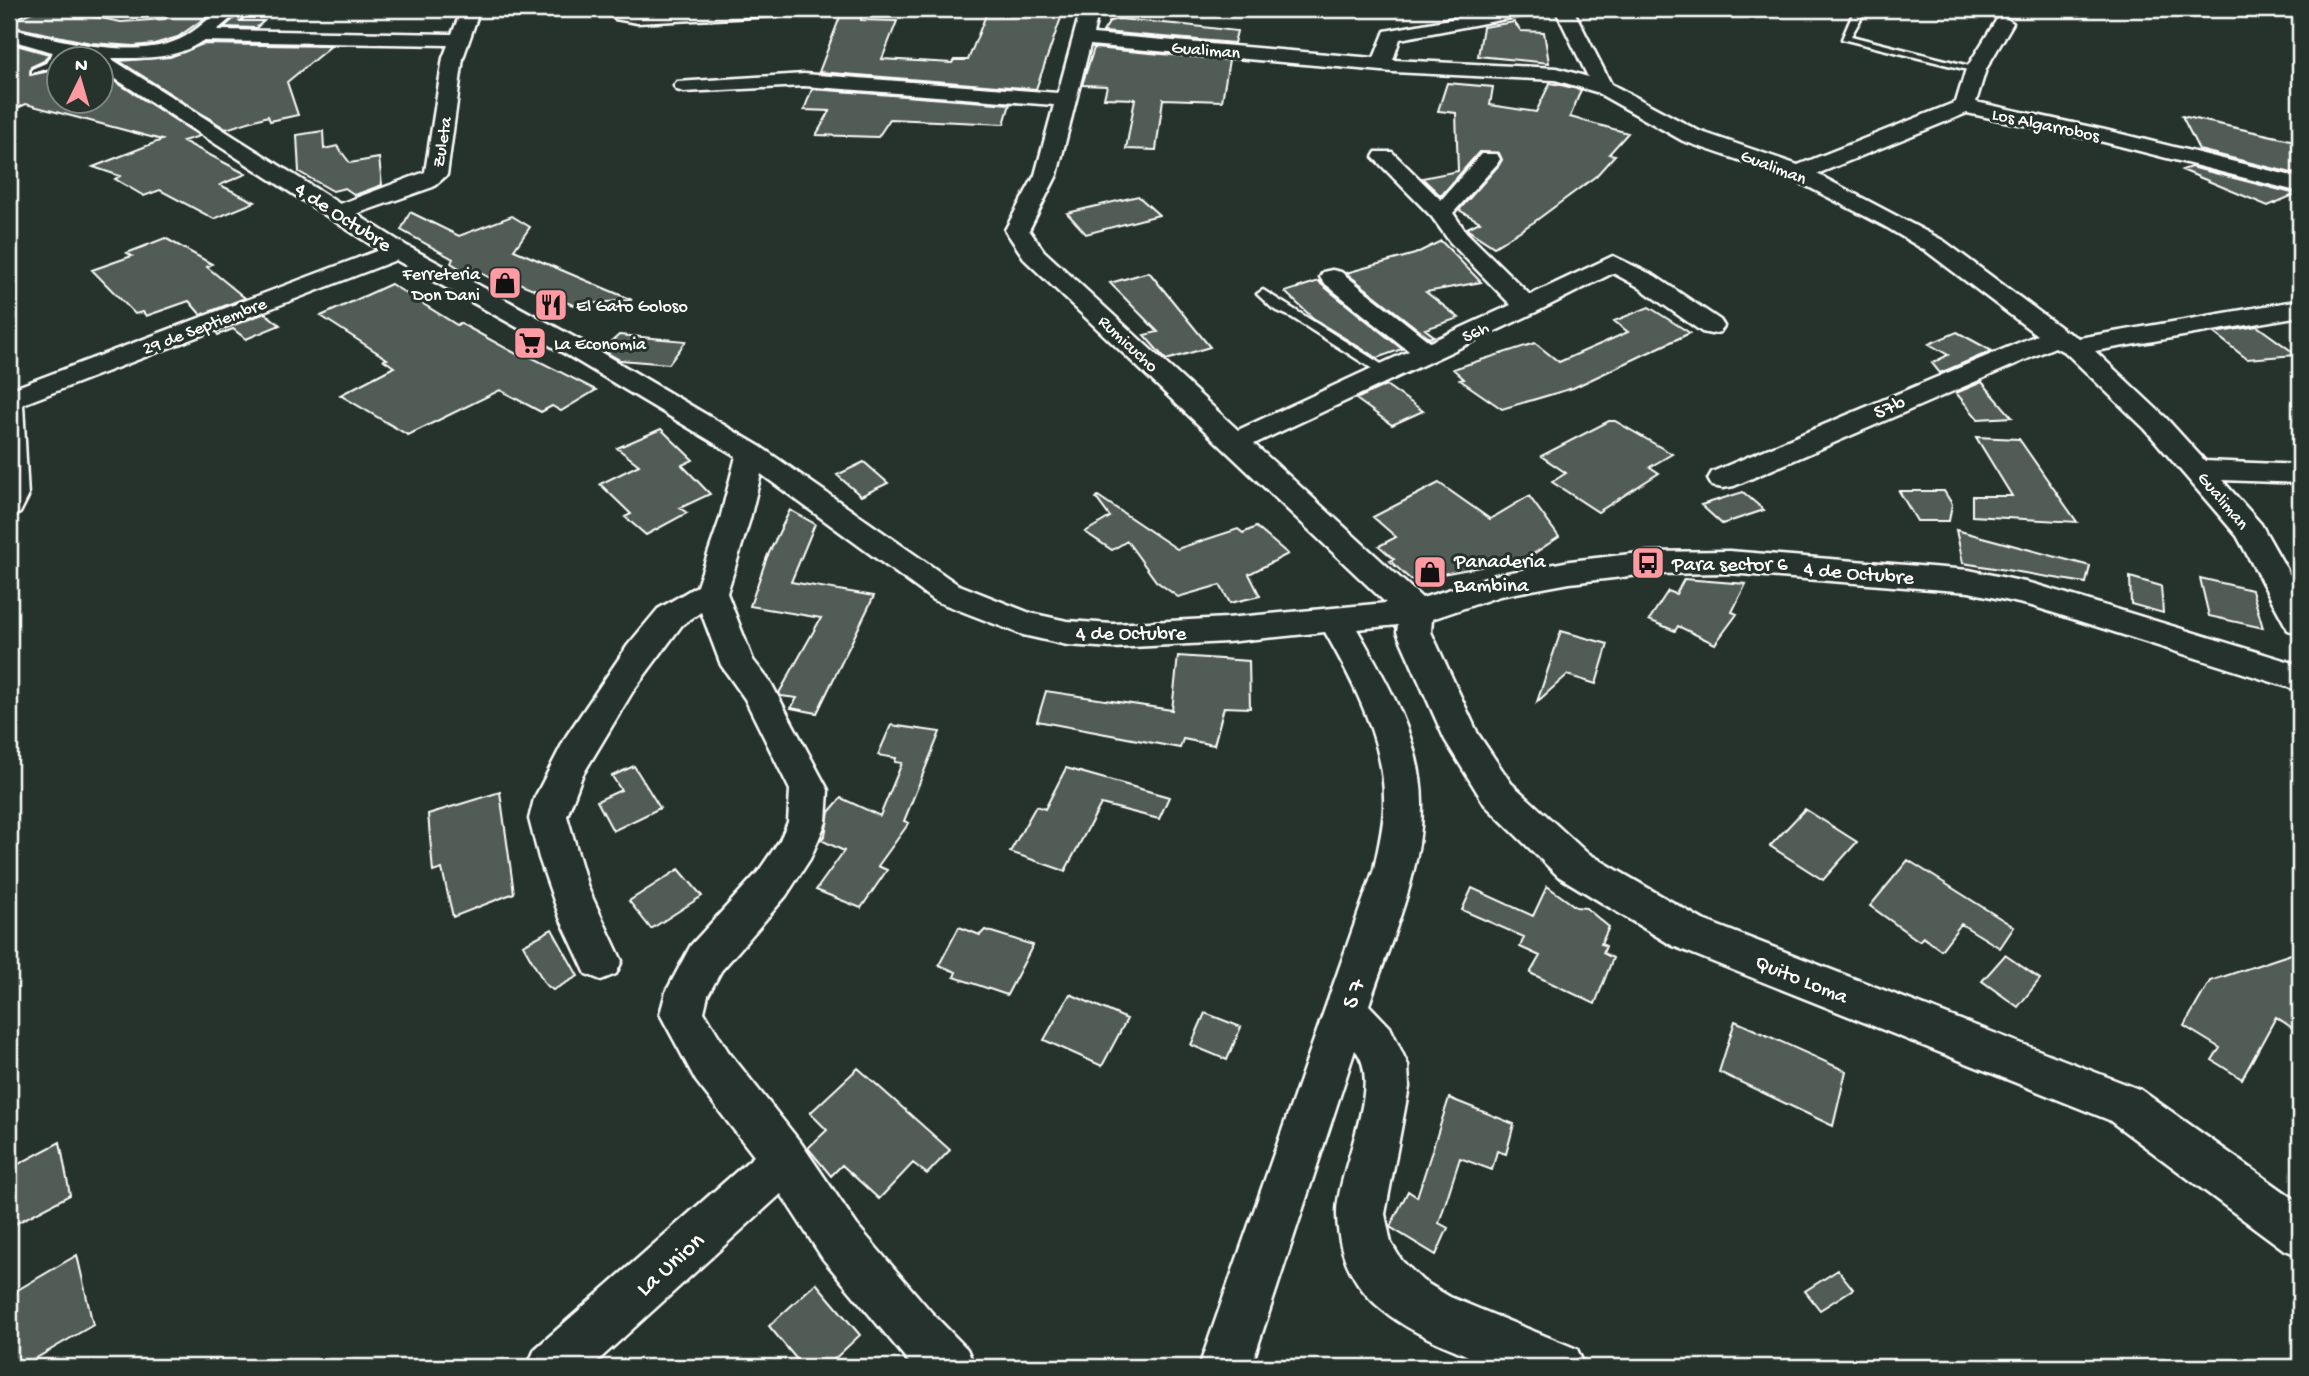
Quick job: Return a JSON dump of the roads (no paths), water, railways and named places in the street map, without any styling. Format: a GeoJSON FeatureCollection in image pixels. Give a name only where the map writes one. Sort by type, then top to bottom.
{"type":"FeatureCollection","features":[{"type":"Feature","properties":{"kind":"street"},"geometry":{"type":"LineString","coordinates":[[116,56],[182,46],[233,9]]}},
{"type":"Feature","properties":{"kind":"street","name":"Zuleta"},"geometry":{"type":"LineString","coordinates":[[339,212],[425,183],[436,175],[453,58],[471,9]]}},
{"type":"Feature","properties":{"kind":"street"},"geometry":{"type":"LineString","coordinates":[[614,9],[621,15],[637,17],[809,9]]}},
{"type":"Feature","properties":{"kind":"street","name":"Rumicucho"},"geometry":{"type":"LineString","coordinates":[[1090,9],[1046,175],[1017,230],[1035,256],[1416,612]]}},
{"type":"Feature","properties":{"kind":"street"},"geometry":{"type":"LineString","coordinates":[[1381,65],[1392,35],[1532,9]]}},
{"type":"Feature","properties":{"kind":"street"},"geometry":{"type":"LineString","coordinates":[[1564,9],[1603,89]]}},
{"type":"Feature","properties":{"kind":"street"},"geometry":{"type":"LineString","coordinates":[[1965,106],[1976,69],[2004,23]]}},
{"type":"Feature","properties":{"kind":"street","name":"4 de Octubre"},"geometry":{"type":"LineString","coordinates":[[9,34],[61,46]]}},
{"type":"Feature","properties":{"kind":"street"},"geometry":{"type":"LineString","coordinates":[[200,35],[460,40]]}},
{"type":"Feature","properties":{"kind":"street","name":"Gualiman"},"geometry":{"type":"LineString","coordinates":[[1083,38],[1381,65],[1557,74],[1603,89],[1691,136],[1798,173],[1935,246],[2065,342],[2155,423],[2250,531],[2300,622]]}},
{"type":"Feature","properties":{"kind":"street","name":"4 de Octubre"},"geometry":{"type":"LineString","coordinates":[[116,71],[398,251],[576,349],[751,453],[945,592],[1023,623],[1068,633],[1112,636],[1227,630],[1416,612],[1496,586],[1570,572],[1648,563],[1729,562],[1969,581],[2034,595],[2179,638],[2300,678]]}},
{"type":"Feature","properties":{"kind":"street"},"geometry":{"type":"LineString","coordinates":[[684,86],[804,80],[1065,100]]}},
{"type":"Feature","properties":{"kind":"street","name":"Los Algarrobos"},"geometry":{"type":"LineString","coordinates":[[1798,173],[1965,106],[2155,148],[2300,185]]}},
{"type":"Feature","properties":{"kind":"street"},"geometry":{"type":"LineString","coordinates":[[1384,158],[1440,212],[1458,237],[1527,307]]}},
{"type":"Feature","properties":{"kind":"street"},"geometry":{"type":"LineString","coordinates":[[1440,212],[1452,203],[1489,159]]}},
{"type":"Feature","properties":{"kind":"street","name":"29 de Septiembre"},"geometry":{"type":"LineString","coordinates":[[9,399],[398,251]]}},
{"type":"Feature","properties":{"kind":"street","name":"S6h"},"geometry":{"type":"LineString","coordinates":[[1236,442],[1527,307],[1613,263],[1646,281],[1711,326]]}},
{"type":"Feature","properties":{"kind":"street"},"geometry":{"type":"LineString","coordinates":[[1332,277],[1428,353]]}},
{"type":"Feature","properties":{"kind":"street","name":"S7b"},"geometry":{"type":"LineString","coordinates":[[1723,479],[2065,342],[2300,309]]}},
{"type":"Feature","properties":{"kind":"street"},"geometry":{"type":"LineString","coordinates":[[9,399],[13,497],[9,506]]}},
{"type":"Feature","properties":{"kind":"street"},"geometry":{"type":"LineString","coordinates":[[751,453],[735,519],[711,593],[738,665],[759,692],[809,790],[807,822],[796,848],[772,884],[706,958],[687,992],[682,1014],[712,1066],[785,1159],[840,1242],[914,1331],[949,1367]]}},
{"type":"Feature","properties":{"kind":"street"},"geometry":{"type":"LineString","coordinates":[[2198,470],[2300,474]]}},
{"type":"Feature","properties":{"kind":"street"},"geometry":{"type":"LineString","coordinates":[[601,961],[579,919],[557,852],[548,817],[553,797],[605,706],[653,636],[671,616],[711,593]]}},
{"type":"Feature","properties":{"kind":"street","name":"Quito Loma"},"geometry":{"type":"LineString","coordinates":[[1416,612],[1414,632],[1463,740],[1497,794],[1572,864],[1688,933],[2125,1105],[2300,1232]]}},
{"type":"Feature","properties":{"kind":"street","name":"S 7"},"geometry":{"type":"LineString","coordinates":[[1225,1367],[1394,869],[1404,796],[1395,747],[1355,653],[1335,620]]}},
{"type":"Feature","properties":{"kind":"street"},"geometry":{"type":"LineString","coordinates":[[1347,1010],[1375,1041],[1386,1065],[1387,1087],[1361,1214],[1368,1251],[1384,1279],[1405,1299],[1433,1316],[1559,1367]]}},
{"type":"Feature","properties":{"kind":"street","name":"La Union"},"geometry":{"type":"LineString","coordinates":[[553,1367],[785,1159]]}},
{"type":"Feature","properties":{"kind":"lane"},"geometry":{"type":"LineString","coordinates":[[1859,9],[1861,10],[1845,37],[1976,69]]}},
{"type":"Feature","properties":{"kind":"lane"},"geometry":{"type":"LineString","coordinates":[[35,71],[46,67]]}},
{"type":"Feature","properties":{"kind":"lane"},"geometry":{"type":"LineString","coordinates":[[1263,294],[1278,306],[1296,314],[1387,372]]}},
{"type":"Feature","properties":{"kind":"place","name":"Ferreteria Don Dani"},"geometry":{"type":"Point","coordinates":[505,283]}},
{"type":"Feature","properties":{"kind":"place","name":"El Gato Goloso"},"geometry":{"type":"Point","coordinates":[551,305]}},
{"type":"Feature","properties":{"kind":"place","name":"La Economia"},"geometry":{"type":"Point","coordinates":[530,343]}},
{"type":"Feature","properties":{"kind":"place","name":"Para sector 6"},"geometry":{"type":"Point","coordinates":[1648,563]}},
{"type":"Feature","properties":{"kind":"place","name":"Panaderia Bambina"},"geometry":{"type":"Point","coordinates":[1430,572]}}]}
